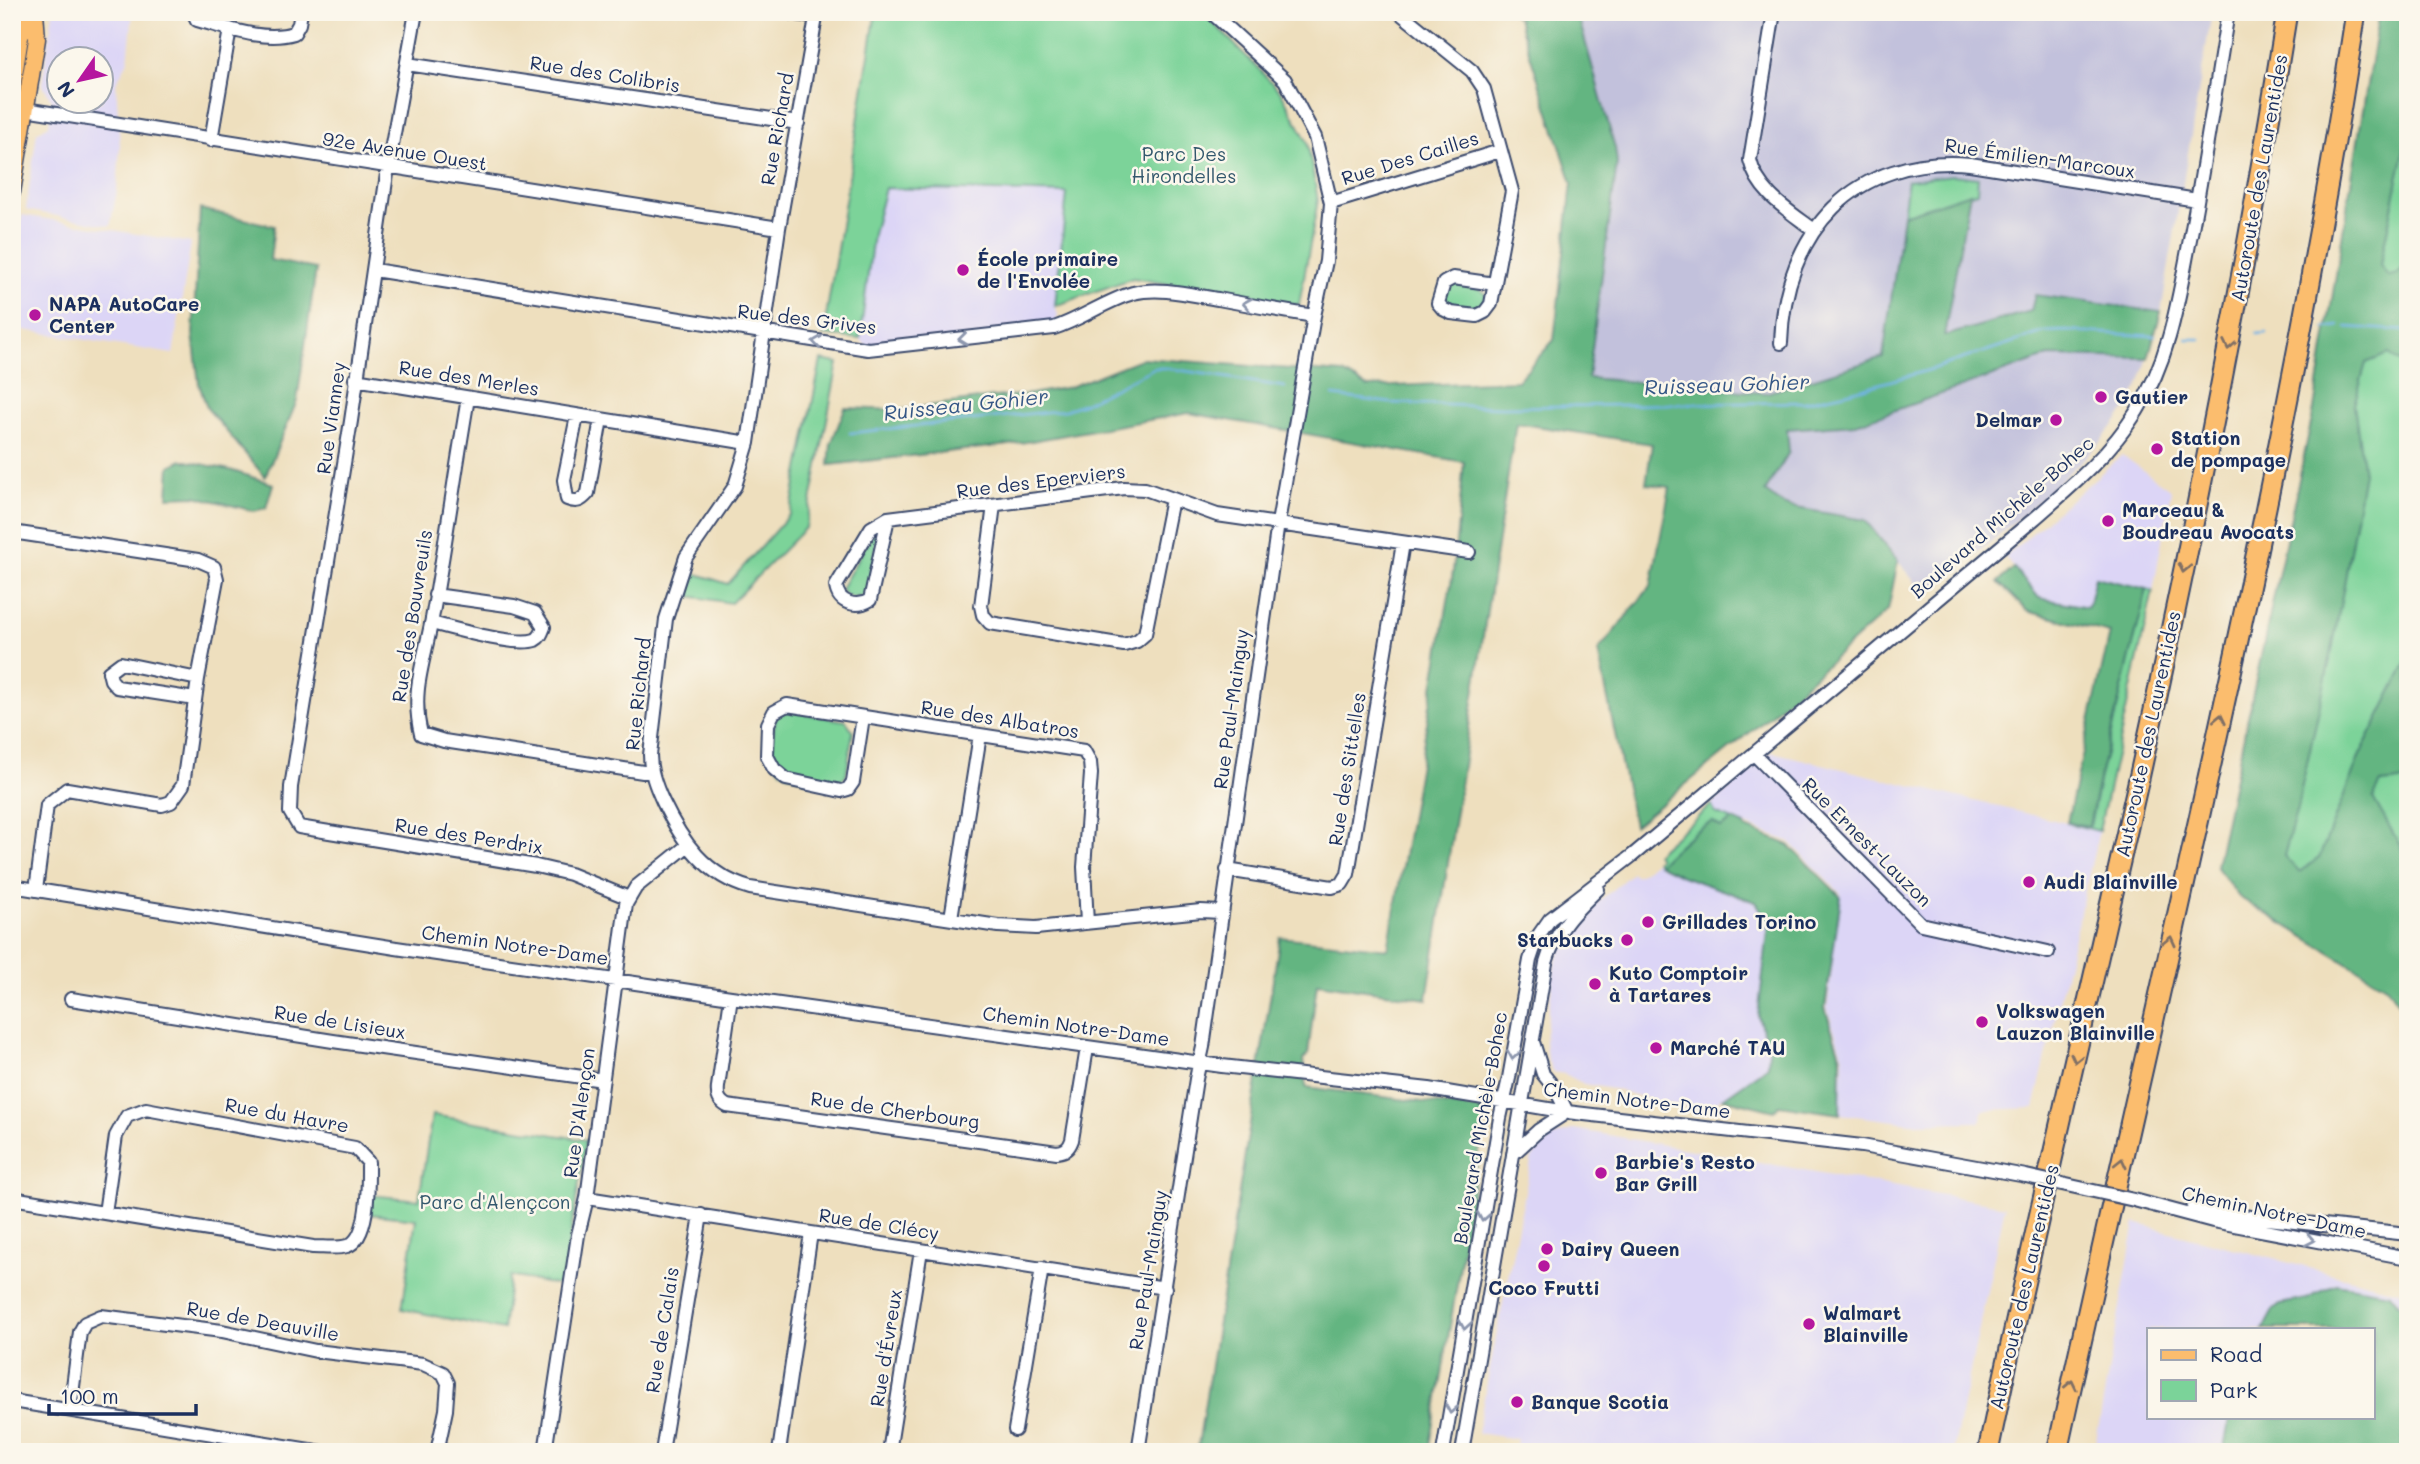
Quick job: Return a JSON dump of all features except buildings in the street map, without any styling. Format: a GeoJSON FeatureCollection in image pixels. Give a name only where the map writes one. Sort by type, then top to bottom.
{"type":"FeatureCollection","features":[{"type":"Feature","properties":{"kind":"highway","name":"Autoroute des Laurentides"},"geometry":{"type":"LineString","coordinates":[[1988,1452],[2138,784],[2203,478],[2245,263],[2287,12]]}},
{"type":"Feature","properties":{"kind":"highway"},"geometry":{"type":"LineString","coordinates":[[2057,1452],[2262,526],[2303,321],[2356,12]]}},
{"type":"Feature","properties":{"kind":"main road"},"geometry":{"type":"LineString","coordinates":[[12,88],[20,37],[29,12]]}},
{"type":"Feature","properties":{"kind":"main road"},"geometry":{"type":"LineString","coordinates":[[12,192],[19,108],[37,39],[35,12]]}},
{"type":"Feature","properties":{"kind":"street"},"geometry":{"type":"LineString","coordinates":[[193,12],[198,20],[279,38],[294,33],[301,12]]}},
{"type":"Feature","properties":{"kind":"street","name":"Rue Vianney"},"geometry":{"type":"LineString","coordinates":[[299,827],[290,812],[290,787],[351,421],[388,167],[416,12]]}},
{"type":"Feature","properties":{"kind":"street"},"geometry":{"type":"LineString","coordinates":[[783,12],[817,15]]}},
{"type":"Feature","properties":{"kind":"street","name":"Rue Paul-Mainguy"},"geometry":{"type":"LineString","coordinates":[[1138,1452],[1199,1063],[1278,523],[1326,261],[1331,203],[1315,137],[1285,80],[1211,12]]}},
{"type":"Feature","properties":{"kind":"street"},"geometry":{"type":"LineString","coordinates":[[1399,12],[1472,71],[1484,89],[1512,191],[1495,284],[1491,304],[1485,312],[1477,316],[1451,313],[1438,303],[1444,282],[1453,278],[1495,284]]}},
{"type":"Feature","properties":{"kind":"street"},"geometry":{"type":"LineString","coordinates":[[1774,12],[1750,160],[1754,175],[1764,189],[1814,230]]}},
{"type":"Feature","properties":{"kind":"street","name":"Boulevard Michèle-Bohec"},"geometry":{"type":"LineString","coordinates":[[1443,1452],[1528,966],[1538,936],[1558,911],[1633,855],[2054,503],[2115,443],[2142,402],[2164,356],[2178,304],[2228,12]]}},
{"type":"Feature","properties":{"kind":"street","name":"Rue Richard"},"geometry":{"type":"LineString","coordinates":[[817,15],[779,228],[748,443],[735,486],[686,557],[666,619],[650,755],[652,771],[667,811],[687,846],[713,871],[744,886],[998,926],[1036,928],[1201,911],[1221,912]]}},
{"type":"Feature","properties":{"kind":"street"},"geometry":{"type":"LineString","coordinates":[[211,140],[230,29]]}},
{"type":"Feature","properties":{"kind":"street","name":"Rue des Colibris"},"geometry":{"type":"LineString","coordinates":[[407,64],[798,123]]}},
{"type":"Feature","properties":{"kind":"street","name":"92e Avenue Ouest"},"geometry":{"type":"LineString","coordinates":[[19,108],[779,228]]}},
{"type":"Feature","properties":{"kind":"street","name":"Rue Des Cailles"},"geometry":{"type":"LineString","coordinates":[[1331,203],[1500,151]]}},
{"type":"Feature","properties":{"kind":"street","name":"Rue Émilien-Marcoux"},"geometry":{"type":"LineString","coordinates":[[1782,343],[1783,317],[1790,281],[1802,248],[1814,230],[1842,201],[1864,185],[1895,171],[1932,163],[1979,166],[2197,200]]}},
{"type":"Feature","properties":{"kind":"street","name":"Rue des Grives"},"geometry":{"type":"LineString","coordinates":[[374,270],[869,349],[1054,328],[1072,323],[1122,297],[1152,291],[1180,293],[1314,316]]}},
{"type":"Feature","properties":{"kind":"street","name":"Rue des Merles"},"geometry":{"type":"LineString","coordinates":[[355,379],[748,443]]}},
{"type":"Feature","properties":{"kind":"street","name":"Rue des Bouvreuils"},"geometry":{"type":"LineString","coordinates":[[468,398],[431,624],[417,683],[415,713],[421,734],[458,743],[643,772],[652,771]]}},
{"type":"Feature","properties":{"kind":"street"},"geometry":{"type":"LineString","coordinates":[[577,415],[564,480],[567,499],[574,501],[582,500],[588,493],[601,419]]}},
{"type":"Feature","properties":{"kind":"street","name":"Rue des Eperviers"},"geometry":{"type":"LineString","coordinates":[[888,518],[1124,488],[1145,489],[1217,515],[1469,552]]}},
{"type":"Feature","properties":{"kind":"street"},"geometry":{"type":"LineString","coordinates":[[994,505],[981,606],[983,615],[990,623],[1124,645],[1137,641],[1145,634],[1172,499]]}},
{"type":"Feature","properties":{"kind":"street"},"geometry":{"type":"LineString","coordinates":[[888,518],[870,600],[861,604],[844,601],[837,593],[836,586],[870,528],[888,518]]}},
{"type":"Feature","properties":{"kind":"street"},"geometry":{"type":"LineString","coordinates":[[12,532],[183,558],[214,567],[217,579],[198,679],[183,785],[171,802],[162,804],[67,789],[47,806],[36,890]]}},
{"type":"Feature","properties":{"kind":"street","name":"Rue des Sittelles"},"geometry":{"type":"LineString","coordinates":[[1227,870],[1332,887],[1342,884],[1348,874],[1403,543]]}},
{"type":"Feature","properties":{"kind":"street"},"geometry":{"type":"LineString","coordinates":[[431,624],[509,641],[533,641],[541,636],[544,627],[535,613],[514,606],[435,595]]}},
{"type":"Feature","properties":{"kind":"street"},"geometry":{"type":"LineString","coordinates":[[195,699],[117,687],[109,672],[121,663],[198,679]]}},
{"type":"Feature","properties":{"kind":"street","name":"Rue des Albatros"},"geometry":{"type":"LineString","coordinates":[[863,717],[853,782],[848,789],[841,791],[786,779],[775,769],[767,756],[768,724],[774,712],[787,705],[1084,751],[1090,762],[1084,867],[1087,923]]}},
{"type":"Feature","properties":{"kind":"street"},"geometry":{"type":"LineString","coordinates":[[951,918],[980,735]]}},
{"type":"Feature","properties":{"kind":"street","name":"Rue Ernest-Lauzon"},"geometry":{"type":"LineString","coordinates":[[1754,754],[1921,923],[2048,952]]}},
{"type":"Feature","properties":{"kind":"street","name":"Rue des Perdrix"},"geometry":{"type":"LineString","coordinates":[[299,827],[536,866],[570,874],[629,898]]}},
{"type":"Feature","properties":{"kind":"street"},"geometry":{"type":"LineString","coordinates":[[629,898],[641,883],[687,846]]}},
{"type":"Feature","properties":{"kind":"street","name":"Boulevard Michèle-Bohec"},"geometry":{"type":"LineString","coordinates":[[1462,1452],[1546,963],[1558,932],[1575,911],[1633,855]]}},
{"type":"Feature","properties":{"kind":"street","name":"Chemin Notre-Dame"},"geometry":{"type":"LineString","coordinates":[[12,886],[374,944],[1087,1048],[1421,1088],[1567,1112],[1862,1146],[2026,1177],[2134,1200],[2213,1221],[2405,1259]]}},
{"type":"Feature","properties":{"kind":"street","name":"Rue D'Alençon"},"geometry":{"type":"LineString","coordinates":[[545,1452],[578,1236],[587,1198],[624,915],[629,898]]}},
{"type":"Feature","properties":{"kind":"street","name":"Rue de Cherbourg"},"geometry":{"type":"LineString","coordinates":[[732,997],[718,1087],[720,1102],[727,1106],[1064,1151],[1072,1140],[1087,1048]]}},
{"type":"Feature","properties":{"kind":"street","name":"Rue de Lisieux"},"geometry":{"type":"LineString","coordinates":[[71,999],[603,1080]]}},
{"type":"Feature","properties":{"kind":"street"},"geometry":{"type":"LineString","coordinates":[[1513,1154],[1539,1130],[1567,1112],[1543,1074],[1532,1038]]}},
{"type":"Feature","properties":{"kind":"street","name":"Rue du Havre"},"geometry":{"type":"LineString","coordinates":[[12,1198],[313,1247],[348,1246],[361,1232],[367,1205],[368,1162],[355,1148],[146,1109],[127,1116],[116,1136],[105,1213]]}},
{"type":"Feature","properties":{"kind":"street","name":"Rue de Clécy"},"geometry":{"type":"LineString","coordinates":[[587,1198],[1165,1288]]}},
{"type":"Feature","properties":{"kind":"street","name":"Chemin Notre-Dame"},"geometry":{"type":"LineString","coordinates":[[2134,1200],[2258,1218],[2408,1234]]}},
{"type":"Feature","properties":{"kind":"street","name":"Rue de Calais"},"geometry":{"type":"LineString","coordinates":[[662,1452],[701,1215]]}},
{"type":"Feature","properties":{"kind":"street"},"geometry":{"type":"LineString","coordinates":[[779,1452],[811,1233]]}},
{"type":"Feature","properties":{"kind":"street","name":"Rue d'Évreux"},"geometry":{"type":"LineString","coordinates":[[889,1452],[921,1250]]}},
{"type":"Feature","properties":{"kind":"street"},"geometry":{"type":"LineString","coordinates":[[1015,1430],[1042,1268]]}},
{"type":"Feature","properties":{"kind":"street","name":"Rue de Deauville"},"geometry":{"type":"LineString","coordinates":[[70,1410],[80,1332],[85,1323],[101,1316],[222,1331],[316,1351],[423,1364],[443,1373],[448,1383],[446,1410],[437,1452]]}},
{"type":"Feature","properties":{"kind":"street"},"geometry":{"type":"LineString","coordinates":[[12,1401],[322,1452]]}},
{"type":"Feature","properties":{"kind":"shaded area"},"geometry":{"type":"Polygon","coordinates":[[[53,12],[133,12],[128,61],[116,83],[116,46],[48,46],[53,12]]]}},
{"type":"Feature","properties":{"kind":"shaded area"},"geometry":{"type":"Polygon","coordinates":[[[1577,12],[2212,12],[2161,312],[2035,295],[2031,311],[1944,336],[1970,193],[1977,192],[1908,180],[1883,357],[1766,393],[1587,378],[1617,162],[1577,12]]]}},
{"type":"Feature","properties":{"kind":"shaded area"},"geometry":{"type":"Polygon","coordinates":[[[46,57],[46,90],[42,83],[46,57]]]}},
{"type":"Feature","properties":{"kind":"shaded area"},"geometry":{"type":"Polygon","coordinates":[[[116,83],[120,146],[117,191],[110,226],[26,210],[37,132],[49,125],[50,116],[116,116],[116,83]]]}},
{"type":"Feature","properties":{"kind":"shaded area","name":"École primaire de l'Envolée"},"geometry":{"type":"Polygon","coordinates":[[[884,188],[1067,193],[1055,306],[1058,315],[1054,328],[869,349],[860,339],[873,234],[884,188]]]}},
{"type":"Feature","properties":{"kind":"shaded area"},"geometry":{"type":"Polygon","coordinates":[[[22,215],[191,243],[173,354],[12,328],[12,282],[22,215]]]}},
{"type":"Feature","properties":{"kind":"shaded area"},"geometry":{"type":"Polygon","coordinates":[[[2049,356],[2148,358],[2128,407],[2097,446],[2033,506],[1926,596],[1865,520],[1785,506],[1765,492],[1789,452],[1786,429],[1856,424],[2049,356]]]}},
{"type":"Feature","properties":{"kind":"shaded area"},"geometry":{"type":"Polygon","coordinates":[[[2122,455],[2171,490],[2153,591],[2096,577],[2089,607],[2039,598],[2005,557],[2122,455]]]}},
{"type":"Feature","properties":{"kind":"shaded area"},"geometry":{"type":"Polygon","coordinates":[[[1772,752],[2099,831],[2034,1108],[1982,1110],[1981,1122],[1911,1123],[1840,1114],[1843,1058],[1827,1008],[1841,894],[1790,842],[1715,813],[1711,805],[1772,752]]]}},
{"type":"Feature","properties":{"kind":"shaded area"},"geometry":{"type":"Polygon","coordinates":[[[1656,861],[1659,866],[1682,876],[1756,903],[1769,923],[1758,1016],[1769,1051],[1768,1066],[1716,1102],[1713,1112],[1584,1084],[1565,1074],[1553,1072],[1547,1059],[1545,1041],[1554,968],[1566,936],[1583,915],[1632,873],[1635,876],[1642,873],[1656,861]]]}},
{"type":"Feature","properties":{"kind":"shaded area"},"geometry":{"type":"Polygon","coordinates":[[[1574,1129],[2005,1206],[1953,1452],[1515,1452],[1517,1439],[1477,1433],[1532,1157],[1553,1137],[1574,1129]]]}},
{"type":"Feature","properties":{"kind":"shaded area"},"geometry":{"type":"Polygon","coordinates":[[[2135,1223],[2402,1292],[2408,1299],[2408,1452],[2094,1452],[2135,1223]]]}},
{"type":"Feature","properties":{"kind":"green space","name":"Parc Des Hirondelles"},"geometry":{"type":"Polygon","coordinates":[[[876,12],[1203,12],[1281,92],[1307,141],[1318,200],[1299,305],[1133,278],[1055,306],[1067,193],[885,188],[873,234],[860,339],[823,335],[876,12]]]}},
{"type":"Feature","properties":{"kind":"green space"},"geometry":{"type":"Polygon","coordinates":[[[1510,12],[1577,12],[1615,148],[1617,162],[1588,378],[1766,393],[1883,357],[1903,215],[1970,193],[1944,336],[2031,311],[2035,295],[2161,312],[2148,358],[2049,356],[1856,424],[1787,429],[1789,452],[1765,492],[1785,506],[1865,520],[1898,561],[1888,610],[1764,721],[1634,826],[1598,651],[1651,586],[1670,487],[1646,484],[1652,444],[1516,423],[1427,999],[1317,983],[1308,1054],[1303,1060],[1306,1087],[1486,1110],[1429,1452],[1197,1452],[1280,937],[1388,949],[1453,572],[1464,462],[1189,413],[1009,445],[829,465],[831,444],[845,408],[900,410],[1025,395],[1070,387],[1143,358],[1343,373],[1368,387],[1517,381],[1554,340],[1572,183],[1518,18],[1510,12]]]}},
{"type":"Feature","properties":{"kind":"green space"},"geometry":{"type":"Polygon","coordinates":[[[2379,12],[2408,12],[2408,133],[2380,265],[2388,276],[2397,274],[2408,263],[2408,369],[2389,354],[2366,363],[2354,405],[2364,473],[2333,646],[2284,856],[2299,872],[2319,858],[2360,755],[2408,660],[2408,780],[2381,783],[2373,798],[2408,859],[2408,1018],[2387,987],[2239,897],[2216,866],[2314,409],[2379,12]]]}},
{"type":"Feature","properties":{"kind":"green space"},"geometry":{"type":"Polygon","coordinates":[[[2408,12],[2408,962],[2239,838],[2408,12]]]}},
{"type":"Feature","properties":{"kind":"green space"},"geometry":{"type":"Polygon","coordinates":[[[1953,175],[1978,178],[1977,192],[1903,215],[1908,180],[1953,175]]]}},
{"type":"Feature","properties":{"kind":"green space"},"geometry":{"type":"Polygon","coordinates":[[[200,209],[274,226],[270,260],[316,269],[297,401],[265,477],[207,408],[199,384],[193,334],[200,209]]]}},
{"type":"Feature","properties":{"kind":"green space"},"geometry":{"type":"Polygon","coordinates":[[[1452,283],[1479,289],[1486,294],[1484,304],[1471,309],[1460,309],[1446,304],[1444,292],[1452,283]]]}},
{"type":"Feature","properties":{"kind":"green space"},"geometry":{"type":"Polygon","coordinates":[[[821,360],[838,363],[806,527],[731,603],[688,596],[694,573],[728,584],[790,514],[821,360]]]}},
{"type":"Feature","properties":{"kind":"green space"},"geometry":{"type":"Polygon","coordinates":[[[182,460],[230,470],[273,484],[266,508],[254,511],[195,496],[168,497],[170,466],[182,460]]]}},
{"type":"Feature","properties":{"kind":"green space"},"geometry":{"type":"Polygon","coordinates":[[[874,531],[878,533],[867,593],[858,598],[847,596],[841,590],[843,585],[874,531]]]}},
{"type":"Feature","properties":{"kind":"green space"},"geometry":{"type":"Polygon","coordinates":[[[2014,568],[2039,598],[2088,607],[2095,577],[2147,589],[2089,826],[2067,823],[2110,633],[2027,611],[1998,582],[2014,568]]]}},
{"type":"Feature","properties":{"kind":"green space"},"geometry":{"type":"Polygon","coordinates":[[[2147,589],[2153,591],[2099,831],[2067,823],[2090,826],[2147,589]]]}},
{"type":"Feature","properties":{"kind":"green space"},"geometry":{"type":"Polygon","coordinates":[[[788,711],[846,721],[853,731],[846,776],[836,784],[797,778],[780,769],[775,762],[772,749],[775,720],[778,715],[788,711]]]}},
{"type":"Feature","properties":{"kind":"green space"},"geometry":{"type":"Polygon","coordinates":[[[1711,805],[1715,813],[1733,820],[1721,828],[1713,822],[1705,825],[1658,864],[1656,853],[1711,805]]]}},
{"type":"Feature","properties":{"kind":"green space"},"geometry":{"type":"Polygon","coordinates":[[[1733,820],[1789,845],[1841,897],[1825,1008],[1841,1058],[1840,1114],[1779,1105],[1774,1111],[1723,1098],[1768,1066],[1769,1051],[1758,1016],[1769,923],[1756,902],[1682,876],[1658,864],[1705,825],[1713,822],[1721,828],[1733,820]]]}},
{"type":"Feature","properties":{"kind":"green space","name":"Parc d'Alençcon"},"geometry":{"type":"Polygon","coordinates":[[[432,1115],[586,1140],[562,1286],[510,1276],[503,1330],[402,1309],[416,1219],[368,1214],[370,1195],[419,1200],[432,1115]]]}},
{"type":"Feature","properties":{"kind":"green space"},"geometry":{"type":"Polygon","coordinates":[[[2336,1284],[2390,1293],[2408,1315],[2408,1413],[2401,1452],[2223,1452],[2230,1418],[2374,1418],[2374,1328],[2264,1328],[2274,1309],[2280,1304],[2307,1299],[2336,1284]]]}},
{"type":"Feature","properties":{"kind":"waterway","name":"Ruisseau Gohier"},"geometry":{"type":"LineString","coordinates":[[2325,328],[2339,326]]}},
{"type":"Feature","properties":{"kind":"waterway","name":"Ruisseau Gohier"},"geometry":{"type":"LineString","coordinates":[[2346,327],[2408,331]]}},
{"type":"Feature","properties":{"kind":"waterway","name":"Ruisseau Gohier"},"geometry":{"type":"LineString","coordinates":[[1333,396],[1391,403],[1502,407],[1805,402],[1929,370],[2044,332],[2155,336]]}},
{"type":"Feature","properties":{"kind":"waterway","name":"Ruisseau Gohier"},"geometry":{"type":"LineString","coordinates":[[2257,334],[2267,333]]}},
{"type":"Feature","properties":{"kind":"waterway","name":"Ruisseau Gohier"},"geometry":{"type":"LineString","coordinates":[[2187,339],[2200,339]]}},
{"type":"Feature","properties":{"kind":"waterway","name":"Ruisseau Gohier"},"geometry":{"type":"LineString","coordinates":[[850,433],[1065,410],[1085,403],[1154,368],[1285,387]]}},
{"type":"Feature","properties":{"kind":"place","name":"École primaire de l'Envolée"},"geometry":{"type":"Point","coordinates":[963,270]}},
{"type":"Feature","properties":{"kind":"place","name":"NAPA AutoCare Center"},"geometry":{"type":"Point","coordinates":[35,315]}},
{"type":"Feature","properties":{"kind":"place","name":"Gautier"},"geometry":{"type":"Point","coordinates":[2101,397]}},
{"type":"Feature","properties":{"kind":"place","name":"Delmar"},"geometry":{"type":"Point","coordinates":[2056,420]}},
{"type":"Feature","properties":{"kind":"place","name":"Station de pompage"},"geometry":{"type":"Point","coordinates":[2157,449]}},
{"type":"Feature","properties":{"kind":"place","name":"Marceau & Boudreau Avocats"},"geometry":{"type":"Point","coordinates":[2108,521]}},
{"type":"Feature","properties":{"kind":"place","name":"Audi Blainville"},"geometry":{"type":"Point","coordinates":[2029,882]}},
{"type":"Feature","properties":{"kind":"place","name":"Grillades Torino"},"geometry":{"type":"Point","coordinates":[1648,922]}},
{"type":"Feature","properties":{"kind":"place","name":"Starbucks"},"geometry":{"type":"Point","coordinates":[1627,940]}},
{"type":"Feature","properties":{"kind":"place","name":"Kuto Comptoir à Tartares"},"geometry":{"type":"Point","coordinates":[1595,984]}},
{"type":"Feature","properties":{"kind":"place","name":"Volkswagen Lauzon Blainville"},"geometry":{"type":"Point","coordinates":[1982,1022]}},
{"type":"Feature","properties":{"kind":"place","name":"Marché TAU"},"geometry":{"type":"Point","coordinates":[1656,1048]}},
{"type":"Feature","properties":{"kind":"place","name":"Barbie's Resto Bar Grill"},"geometry":{"type":"Point","coordinates":[1601,1173]}},
{"type":"Feature","properties":{"kind":"place","name":"Dairy Queen"},"geometry":{"type":"Point","coordinates":[1547,1249]}},
{"type":"Feature","properties":{"kind":"place","name":"Coco Frutti"},"geometry":{"type":"Point","coordinates":[1544,1266]}},
{"type":"Feature","properties":{"kind":"place","name":"Walmart Blainville"},"geometry":{"type":"Point","coordinates":[1809,1324]}},
{"type":"Feature","properties":{"kind":"place","name":"Banque Scotia"},"geometry":{"type":"Point","coordinates":[1517,1402]}}]}
